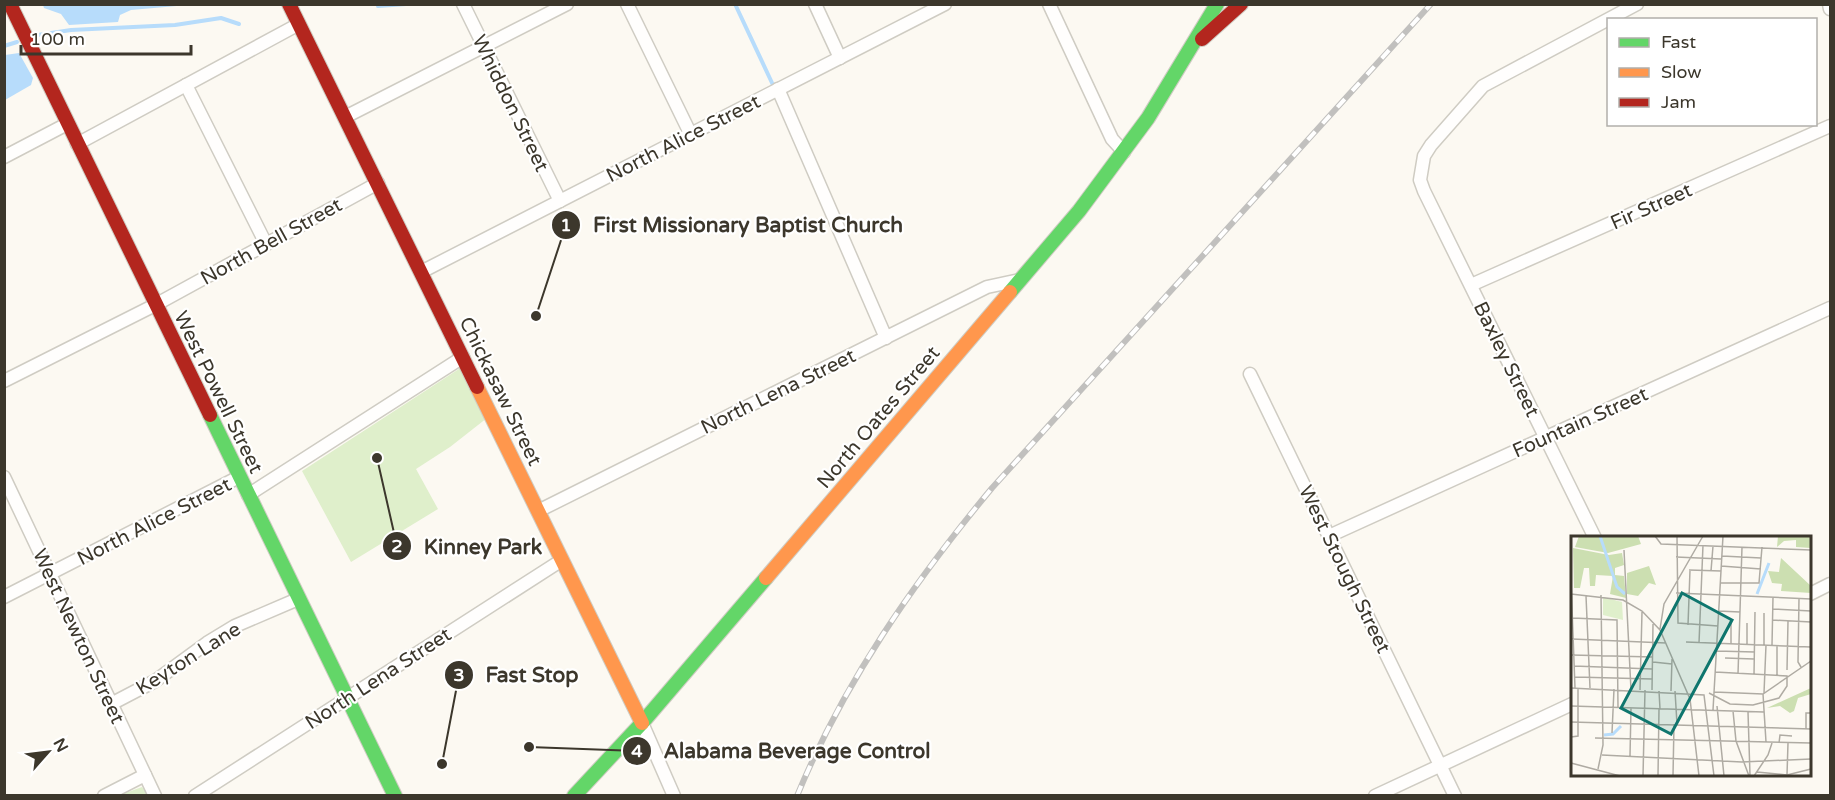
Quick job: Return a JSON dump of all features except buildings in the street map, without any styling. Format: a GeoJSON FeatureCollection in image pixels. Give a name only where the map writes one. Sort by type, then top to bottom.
{"type":"FeatureCollection","features":[{"type":"Feature","properties":{"kind":"street","name":"West Powell Street"},"geometry":{"type":"LineString","coordinates":[[10,4],[76,144],[395,795]]}},
{"type":"Feature","properties":{"kind":"street","name":"Whiddon Street"},"geometry":{"type":"LineString","coordinates":[[463,4],[560,201]]}},
{"type":"Feature","properties":{"kind":"street"},"geometry":{"type":"LineString","coordinates":[[345,117],[567,4]]}},
{"type":"Feature","properties":{"kind":"street"},"geometry":{"type":"LineString","coordinates":[[627,4],[691,135]]}},
{"type":"Feature","properties":{"kind":"street"},"geometry":{"type":"LineString","coordinates":[[815,4],[840,58]]}},
{"type":"Feature","properties":{"kind":"street","name":"North Alice Street"},"geometry":{"type":"LineString","coordinates":[[421,272],[945,4]]}},
{"type":"Feature","properties":{"kind":"street"},"geometry":{"type":"LineString","coordinates":[[1049,4],[1112,139],[1124,152]]}},
{"type":"Feature","properties":{"kind":"street"},"geometry":{"type":"LineString","coordinates":[[1192,48],[1217,4]]}},
{"type":"Feature","properties":{"kind":"street"},"geometry":{"type":"LineString","coordinates":[[1192,48],[1241,4]]}},
{"type":"Feature","properties":{"kind":"street","name":"Baxley Street"},"geometry":{"type":"LineString","coordinates":[[1611,18],[1637,4]]}},
{"type":"Feature","properties":{"kind":"street"},"geometry":{"type":"LineString","coordinates":[[1828,4],[1830,9]]}},
{"type":"Feature","properties":{"kind":"street","name":"Chickasaw Street"},"geometry":{"type":"LineString","coordinates":[[292,6],[642,723],[674,795]]}},
{"type":"Feature","properties":{"kind":"street","name":"Baxley Street"},"geometry":{"type":"LineString","coordinates":[[1594,536],[1420,180],[1424,156],[1431,145],[1483,86],[1607,20]]}},
{"type":"Feature","properties":{"kind":"street"},"geometry":{"type":"LineString","coordinates":[[76,144],[299,24]]}},
{"type":"Feature","properties":{"kind":"street","name":"North Oates Street"},"geometry":{"type":"LineString","coordinates":[[574,795],[642,723],[1020,279],[1124,152],[1192,48]]}},
{"type":"Feature","properties":{"kind":"street"},"geometry":{"type":"LineString","coordinates":[[186,85],[267,244]]}},
{"type":"Feature","properties":{"kind":"street"},"geometry":{"type":"LineString","coordinates":[[778,89],[886,338]]}},
{"type":"Feature","properties":{"kind":"street"},"geometry":{"type":"LineString","coordinates":[[4,157],[68,124]]}},
{"type":"Feature","properties":{"kind":"street","name":"Fir Street"},"geometry":{"type":"LineString","coordinates":[[1471,285],[1830,126]]}},
{"type":"Feature","properties":{"kind":"street","name":"North Bell Street"},"geometry":{"type":"LineString","coordinates":[[4,381],[155,305],[378,183]]}},
{"type":"Feature","properties":{"kind":"street","name":"North Lena Street"},"geometry":{"type":"LineString","coordinates":[[538,511],[987,286],[1020,279]]}},
{"type":"Feature","properties":{"kind":"street","name":"Fountain Street"},"geometry":{"type":"LineString","coordinates":[[1329,537],[1830,308]]}},
{"type":"Feature","properties":{"kind":"street","name":"North Alice Street"},"geometry":{"type":"LineString","coordinates":[[248,495],[463,357]]}},
{"type":"Feature","properties":{"kind":"street","name":"West Stough Street"},"geometry":{"type":"LineString","coordinates":[[1250,374],[1455,795]]}},
{"type":"Feature","properties":{"kind":"street","name":"West Newton Street"},"geometry":{"type":"LineString","coordinates":[[4,477],[155,795]]}},
{"type":"Feature","properties":{"kind":"street","name":"North Alice Street"},"geometry":{"type":"LineString","coordinates":[[4,597],[239,477]]}},
{"type":"Feature","properties":{"kind":"street","name":"North Lena Street"},"geometry":{"type":"LineString","coordinates":[[195,795],[562,560]]}},
{"type":"Feature","properties":{"kind":"street"},"geometry":{"type":"LineString","coordinates":[[1811,593],[1830,584]]}},
{"type":"Feature","properties":{"kind":"street","name":"Keyton Lane"},"geometry":{"type":"LineString","coordinates":[[111,704],[155,681],[207,643],[235,626],[298,599]]}},
{"type":"Feature","properties":{"kind":"street"},"geometry":{"type":"LineString","coordinates":[[1375,795],[1571,704]]}},
{"type":"Feature","properties":{"kind":"street"},"geometry":{"type":"LineString","coordinates":[[104,795],[145,775]]}},
{"type":"Feature","properties":{"kind":"green space"},"geometry":{"type":"Polygon","coordinates":[[[462,367],[487,418],[450,447],[416,469],[438,509],[351,562],[302,471],[462,367]]]}},
{"type":"Feature","properties":{"kind":"green space"},"geometry":{"type":"Polygon","coordinates":[[[142,787],[148,795],[120,795],[142,787]]]}},
{"type":"Feature","properties":{"kind":"water"},"geometry":{"type":"Polygon","coordinates":[[[43,4],[188,5],[131,10],[120,15],[118,22],[69,25],[61,14],[44,8],[43,4]]]}},
{"type":"Feature","properties":{"kind":"water"},"geometry":{"type":"Polygon","coordinates":[[[19,53],[33,78],[31,85],[5,100],[5,55],[19,53]]]}},
{"type":"Feature","properties":{"kind":"waterway"},"geometry":{"type":"LineString","coordinates":[[378,6],[406,4]]}},
{"type":"Feature","properties":{"kind":"waterway"},"geometry":{"type":"LineString","coordinates":[[735,4],[773,85]]}},
{"type":"Feature","properties":{"kind":"waterway"},"geometry":{"type":"LineString","coordinates":[[38,35],[71,30],[175,25],[221,18],[239,24]]}},
{"type":"Feature","properties":{"kind":"waterway"},"geometry":{"type":"LineString","coordinates":[[4,46],[17,42]]}},
{"type":"Feature","properties":{"kind":"railway"},"geometry":{"type":"LineString","coordinates":[[797,796],[836,713],[859,673],[908,597],[963,524],[992,488],[1431,4]]}},
{"type":"Feature","properties":{"kind":"traffic: fast"},"geometry":{"type":"LineString","coordinates":[[1010,292],[1079,211],[1148,118],[1217,4]]}},
{"type":"Feature","properties":{"kind":"traffic: fast"},"geometry":{"type":"LineString","coordinates":[[210,415],[395,796]]}},
{"type":"Feature","properties":{"kind":"traffic: fast"},"geometry":{"type":"LineString","coordinates":[[574,796],[642,723],[766,578]]}},
{"type":"Feature","properties":{"kind":"traffic: slow"},"geometry":{"type":"LineString","coordinates":[[766,578],[1010,292]]}},
{"type":"Feature","properties":{"kind":"traffic: slow"},"geometry":{"type":"LineString","coordinates":[[477,387],[642,723]]}},
{"type":"Feature","properties":{"kind":"traffic: jam"},"geometry":{"type":"LineString","coordinates":[[10,4],[210,415]]}},
{"type":"Feature","properties":{"kind":"traffic: jam"},"geometry":{"type":"LineString","coordinates":[[289,4],[477,387]]}},
{"type":"Feature","properties":{"kind":"traffic: jam"},"geometry":{"type":"LineString","coordinates":[[1202,39],[1241,4]]}},
{"type":"Feature","properties":{"kind":"place","name":"First Missionary Baptist Church"},"geometry":{"type":"Point","coordinates":[536,316]}},
{"type":"Feature","properties":{"kind":"place","name":"Kinney Park"},"geometry":{"type":"Point","coordinates":[377,458]}},
{"type":"Feature","properties":{"kind":"place","name":"Alabama Beverage Control"},"geometry":{"type":"Point","coordinates":[529,747]}},
{"type":"Feature","properties":{"kind":"place","name":"Fast Stop"},"geometry":{"type":"Point","coordinates":[442,764]}}]}
